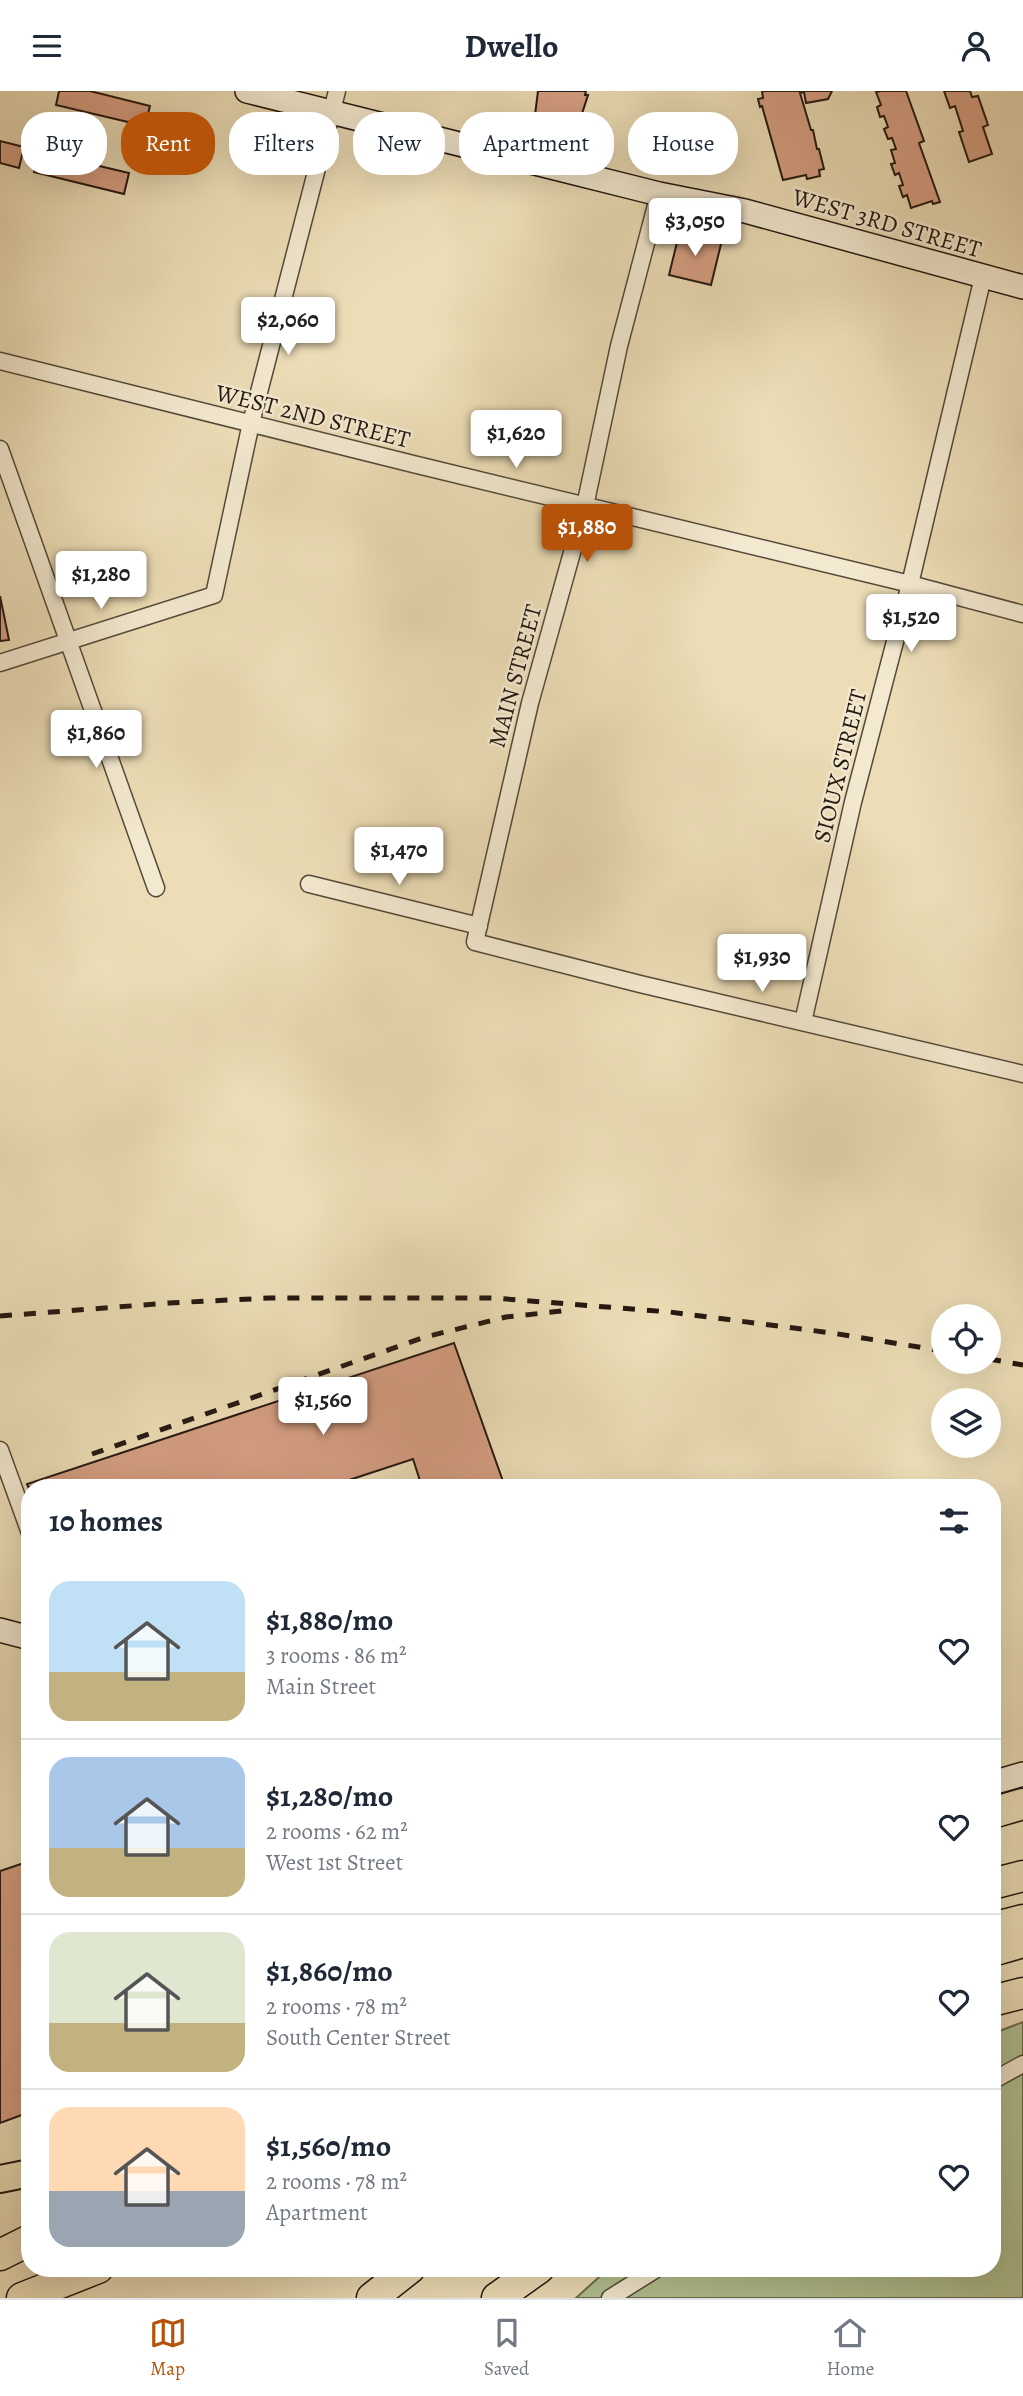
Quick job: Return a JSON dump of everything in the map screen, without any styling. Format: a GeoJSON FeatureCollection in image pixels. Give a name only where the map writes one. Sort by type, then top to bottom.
{"type":"FeatureCollection","features":[{"type":"Feature","properties":{"kind":"highway"},"geometry":{"type":"LineString","coordinates":[[1001,1810],[1023,1804]]}},
{"type":"Feature","properties":{"kind":"highway"},"geometry":{"type":"LineString","coordinates":[[1001,1881],[1023,1875]]}},
{"type":"Feature","properties":{"kind":"highway"},"geometry":{"type":"LineString","coordinates":[[1001,1926],[1023,1920]]}},
{"type":"Feature","properties":{"kind":"highway"},"geometry":{"type":"LineString","coordinates":[[1001,1948],[1023,1942]]}},
{"type":"Feature","properties":{"kind":"highway"},"geometry":{"type":"LineString","coordinates":[[1001,1999],[1023,1993]]}},
{"type":"Feature","properties":{"kind":"highway"},"geometry":{"type":"LineString","coordinates":[[0,2255],[21,2244]]}},
{"type":"Feature","properties":{"kind":"highway"},"geometry":{"type":"LineString","coordinates":[[0,2262],[21,2254]]}},
{"type":"Feature","properties":{"kind":"highway"},"geometry":{"type":"LineString","coordinates":[[22,2298],[75,2277]]}},
{"type":"Feature","properties":{"kind":"highway"},"geometry":{"type":"LineString","coordinates":[[372,2298],[399,2277]]}},
{"type":"Feature","properties":{"kind":"highway"},"geometry":{"type":"LineString","coordinates":[[498,2298],[527,2277]]}},
{"type":"Feature","properties":{"kind":"main road"},"geometry":{"type":"LineString","coordinates":[[0,2179],[21,2175]]}},
{"type":"Feature","properties":{"kind":"street","name":"WEST 3RD STREET"},"geometry":{"type":"LineString","coordinates":[[247,91],[334,102],[659,194],[745,211],[1023,287]]}},
{"type":"Feature","properties":{"kind":"street"},"geometry":{"type":"LineString","coordinates":[[0,663],[214,595],[251,423],[334,102]]}},
{"type":"Feature","properties":{"kind":"street","name":"MAIN STREET"},"geometry":{"type":"LineString","coordinates":[[479,926],[530,703],[585,506],[619,346],[659,194]]}},
{"type":"Feature","properties":{"kind":"street","name":"SIOUX STREET"},"geometry":{"type":"LineString","coordinates":[[803,1022],[853,802],[983,277]]}},
{"type":"Feature","properties":{"kind":"street","name":"WEST 2ND STREET"},"geometry":{"type":"LineString","coordinates":[[0,361],[1023,614]]}},
{"type":"Feature","properties":{"kind":"street"},"geometry":{"type":"LineString","coordinates":[[0,449],[156,888]]}},
{"type":"Feature","properties":{"kind":"street"},"geometry":{"type":"LineString","coordinates":[[309,884],[479,926],[475,942],[1023,1074]]}},
{"type":"Feature","properties":{"kind":"street"},"geometry":{"type":"LineString","coordinates":[[0,1450],[21,1508]]}},
{"type":"Feature","properties":{"kind":"street"},"geometry":{"type":"LineString","coordinates":[[0,1630],[21,1636]]}},
{"type":"Feature","properties":{"kind":"street"},"geometry":{"type":"LineString","coordinates":[[1001,1780],[1023,1774]]}},
{"type":"Feature","properties":{"kind":"street"},"geometry":{"type":"LineString","coordinates":[[1001,2076],[1023,2064]]}},
{"type":"Feature","properties":{"kind":"street"},"geometry":{"type":"LineString","coordinates":[[610,2298],[644,2277]]}},
{"type":"Feature","properties":{"kind":"green space"},"geometry":{"type":"Polygon","coordinates":[[[1023,2022],[1023,2298],[576,2298],[599,2277],[1001,2277],[1001,2031],[1023,2022]]]}},
{"type":"Feature","properties":{"kind":"building"},"geometry":{"type":"Polygon","coordinates":[[[59,91],[90,91],[150,106],[148,112],[121,112],[121,120],[107,117],[107,112],[86,112],[56,105],[59,91]]]}},
{"type":"Feature","properties":{"kind":"building"},"geometry":{"type":"Polygon","coordinates":[[[538,91],[586,91],[585,95],[588,95],[583,112],[535,112],[538,91]]]}},
{"type":"Feature","properties":{"kind":"building"},"geometry":{"type":"Polygon","coordinates":[[[762,91],[832,91],[828,99],[806,103],[804,92],[800,93],[824,169],[819,170],[820,176],[807,179],[806,175],[783,180],[758,99],[763,98],[762,91]]]}},
{"type":"Feature","properties":{"kind":"building"},"geometry":{"type":"Polygon","coordinates":[[[906,91],[924,141],[919,143],[940,202],[933,204],[932,201],[911,208],[907,195],[903,197],[899,186],[903,185],[899,173],[895,175],[891,164],[895,163],[891,150],[896,149],[892,138],[888,139],[884,129],[888,127],[884,116],[880,117],[877,107],[881,105],[876,92],[906,91]]]}},
{"type":"Feature","properties":{"kind":"building"},"geometry":{"type":"Polygon","coordinates":[[[944,91],[970,91],[972,97],[978,96],[988,125],[983,127],[992,154],[969,162],[959,132],[963,131],[955,106],[950,108],[944,91]]]}},
{"type":"Feature","properties":{"kind":"building"},"geometry":{"type":"Polygon","coordinates":[[[0,141],[21,146],[19,168],[0,163],[0,141]]]}},
{"type":"Feature","properties":{"kind":"building"},"geometry":{"type":"Polygon","coordinates":[[[107,168],[121,171],[121,175],[129,175],[124,194],[46,175],[107,175],[107,168]]]}},
{"type":"Feature","properties":{"kind":"building"},"geometry":{"type":"Polygon","coordinates":[[[680,230],[722,240],[711,285],[669,275],[680,230]]]}},
{"type":"Feature","properties":{"kind":"building"},"geometry":{"type":"Polygon","coordinates":[[[0,596],[9,640],[0,641],[0,596]]]}},
{"type":"Feature","properties":{"kind":"building"},"geometry":{"type":"Polygon","coordinates":[[[454,1343],[502,1479],[419,1479],[413,1459],[352,1479],[42,1479],[454,1343]]]}},
{"type":"Feature","properties":{"kind":"building"},"geometry":{"type":"Polygon","coordinates":[[[21,1864],[21,2115],[0,2123],[0,1871],[21,1864]]]}},
{"type":"Feature","properties":{"kind":"railway"},"geometry":{"type":"LineString","coordinates":[[0,1316],[269,1298],[493,1298],[670,1312],[931,1349]]}},
{"type":"Feature","properties":{"kind":"railway"},"geometry":{"type":"LineString","coordinates":[[92,1454],[425,1337],[506,1317],[562,1311]]}},
{"type":"Feature","properties":{"kind":"railway"},"geometry":{"type":"LineString","coordinates":[[1001,1361],[1023,1365]]}}]}
